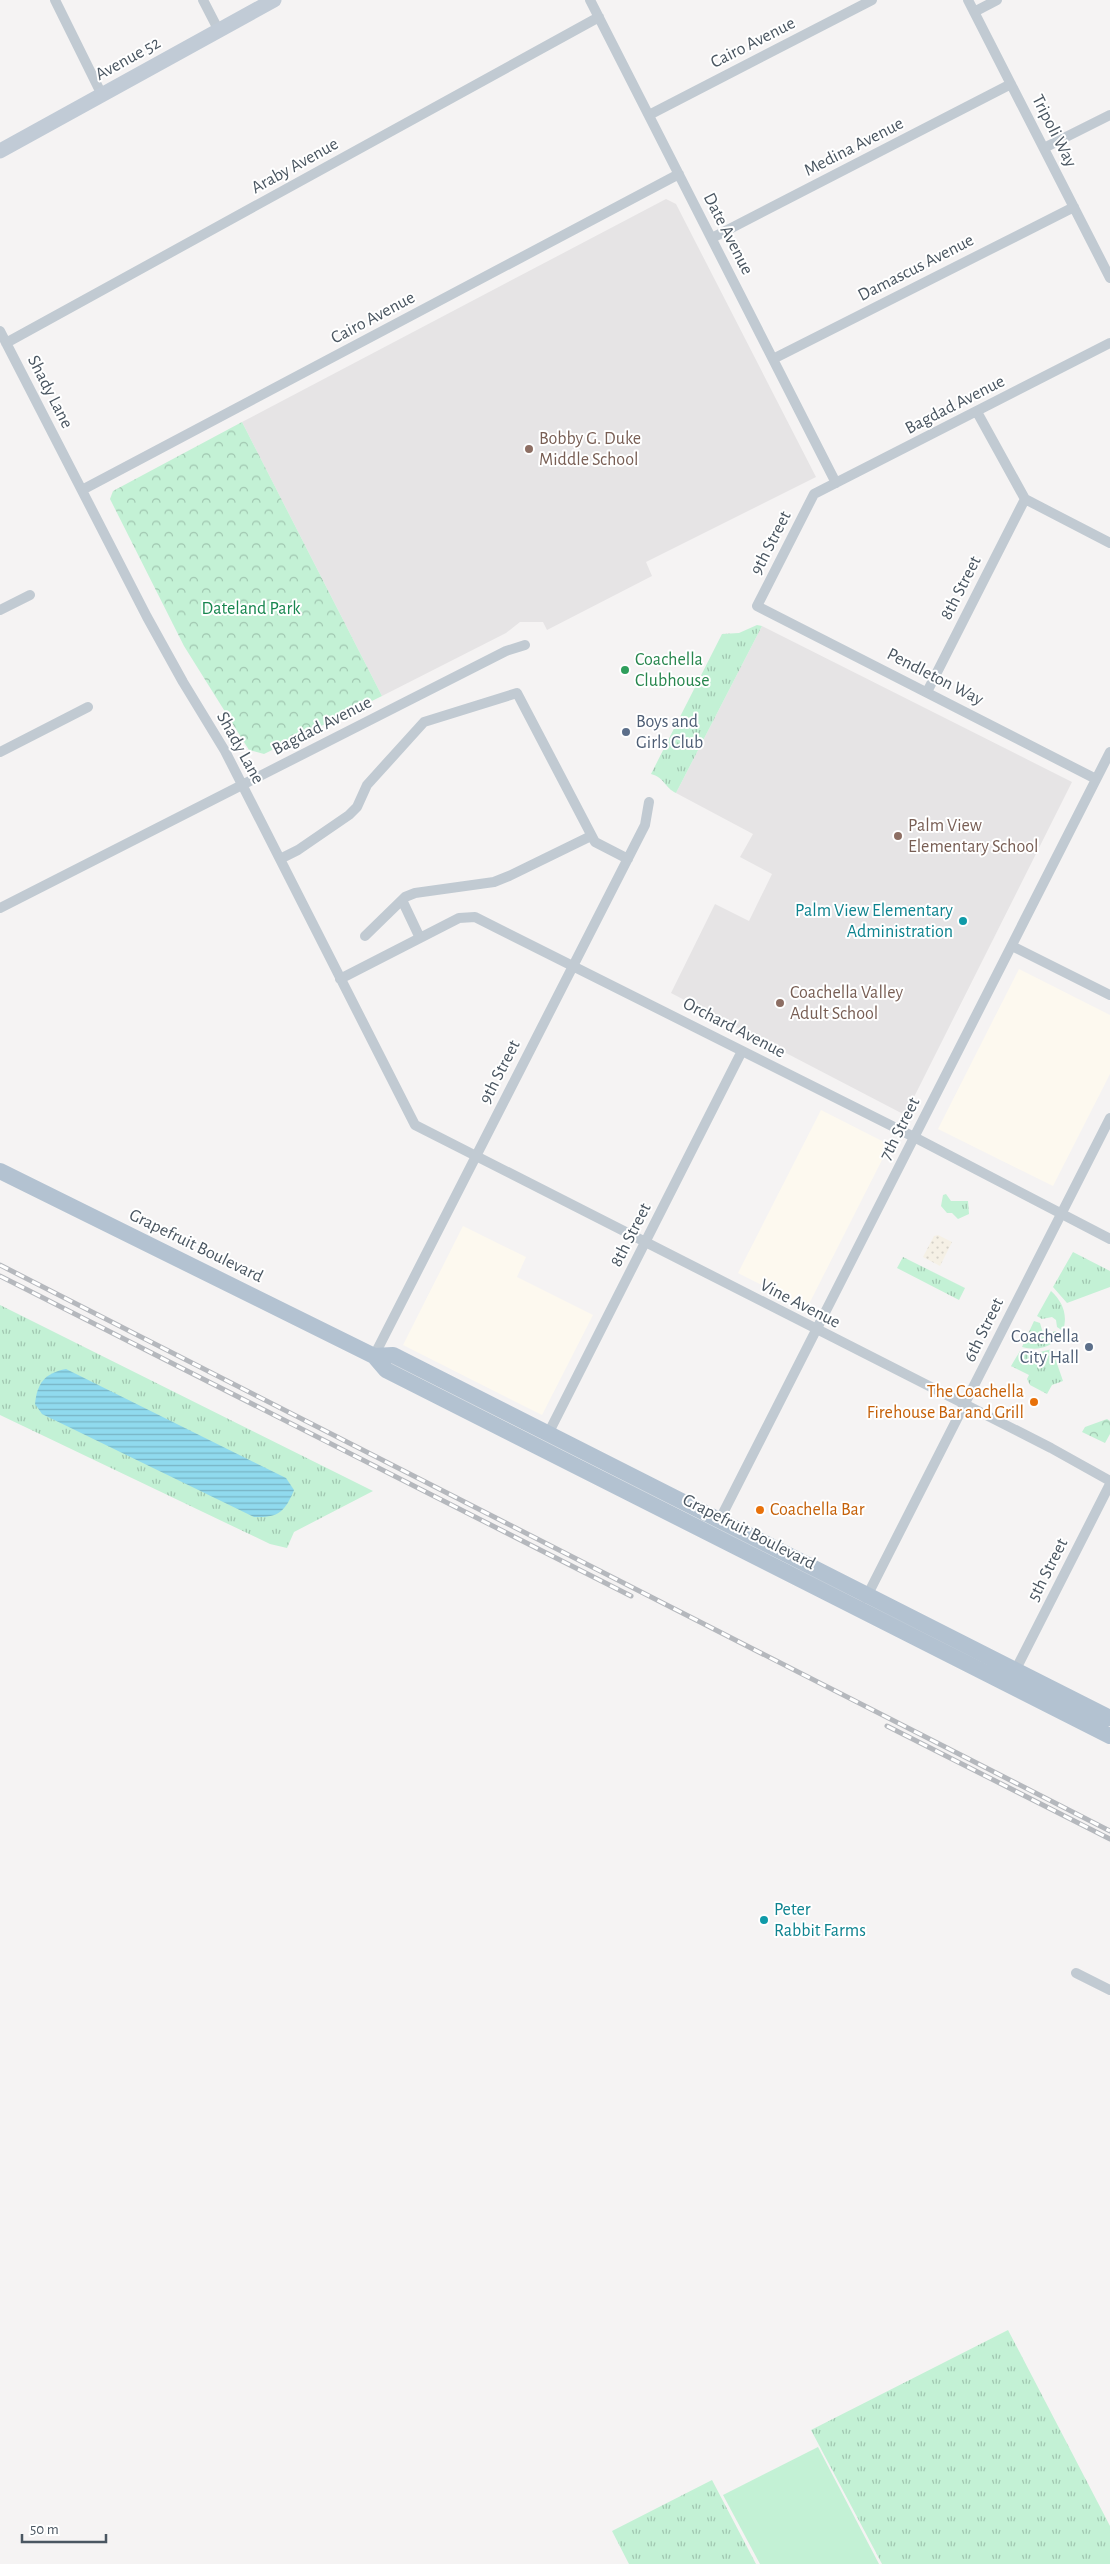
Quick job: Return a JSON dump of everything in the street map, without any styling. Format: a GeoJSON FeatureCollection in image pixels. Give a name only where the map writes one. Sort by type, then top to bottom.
{"type":"FeatureCollection","features":[{"type":"Feature","properties":{"kind":"main road","name":"Avenue 52"},"geometry":{"type":"LineString","coordinates":[[0,151],[274,0]]}},
{"type":"Feature","properties":{"kind":"main road","name":"Grapefruit Boulevard"},"geometry":{"type":"LineString","coordinates":[[0,1171],[374,1356],[386,1370],[1110,1736]]}},
{"type":"Feature","properties":{"kind":"main road","name":"Grapefruit Boulevard"},"geometry":{"type":"LineString","coordinates":[[374,1356],[394,1355],[1110,1718]]}},
{"type":"Feature","properties":{"kind":"street"},"geometry":{"type":"LineString","coordinates":[[55,0],[102,95]]}},
{"type":"Feature","properties":{"kind":"street"},"geometry":{"type":"LineString","coordinates":[[203,0],[219,31]]}},
{"type":"Feature","properties":{"kind":"street","name":"Date Avenue"},"geometry":{"type":"LineString","coordinates":[[590,0],[836,483]]}},
{"type":"Feature","properties":{"kind":"street","name":"Cairo Avenue"},"geometry":{"type":"LineString","coordinates":[[649,114],[872,0]]}},
{"type":"Feature","properties":{"kind":"street","name":"Tripoli Way"},"geometry":{"type":"LineString","coordinates":[[968,0],[1110,278]]}},
{"type":"Feature","properties":{"kind":"street"},"geometry":{"type":"LineString","coordinates":[[974,12],[997,0]]}},
{"type":"Feature","properties":{"kind":"street","name":"Araby Avenue"},"geometry":{"type":"LineString","coordinates":[[6,343],[599,17]]}},
{"type":"Feature","properties":{"kind":"street","name":"Medina Avenue"},"geometry":{"type":"LineString","coordinates":[[712,238],[1011,84]]}},
{"type":"Feature","properties":{"kind":"street"},"geometry":{"type":"LineString","coordinates":[[1044,148],[1110,114]]}},
{"type":"Feature","properties":{"kind":"street","name":"Cairo Avenue"},"geometry":{"type":"LineString","coordinates":[[82,490],[679,174]]}},
{"type":"Feature","properties":{"kind":"street","name":"Damascus Avenue"},"geometry":{"type":"LineString","coordinates":[[773,359],[1074,207]]}},
{"type":"Feature","properties":{"kind":"street","name":"Shady Lane"},"geometry":{"type":"LineString","coordinates":[[0,331],[166,653],[226,751],[412,1121],[418,1128],[474,1157]]}},
{"type":"Feature","properties":{"kind":"street","name":"Bagdad Avenue"},"geometry":{"type":"LineString","coordinates":[[814,494],[1110,343]]}},
{"type":"Feature","properties":{"kind":"street"},"geometry":{"type":"LineString","coordinates":[[977,412],[1025,499],[1110,543]]}},
{"type":"Feature","properties":{"kind":"street","name":"9th Street"},"geometry":{"type":"LineString","coordinates":[[757,606],[814,494]]}},
{"type":"Feature","properties":{"kind":"street","name":"8th Street"},"geometry":{"type":"LineString","coordinates":[[927,692],[1025,499]]}},
{"type":"Feature","properties":{"kind":"street"},"geometry":{"type":"LineString","coordinates":[[0,610],[30,595]]}},
{"type":"Feature","properties":{"kind":"street","name":"Pendleton Way"},"geometry":{"type":"LineString","coordinates":[[757,606],[1096,779]]}},
{"type":"Feature","properties":{"kind":"street","name":"Bagdad Avenue"},"geometry":{"type":"LineString","coordinates":[[0,908],[506,651],[526,644]]}},
{"type":"Feature","properties":{"kind":"street"},"geometry":{"type":"LineString","coordinates":[[280,859],[298,850],[349,815],[358,806],[367,785],[424,722],[517,693],[595,842],[628,859]]}},
{"type":"Feature","properties":{"kind":"street"},"geometry":{"type":"LineString","coordinates":[[0,752],[88,707]]}},
{"type":"Feature","properties":{"kind":"street","name":"7th Street"},"geometry":{"type":"LineString","coordinates":[[719,1520],[817,1331],[1110,752]]}},
{"type":"Feature","properties":{"kind":"street","name":"9th Street"},"geometry":{"type":"LineString","coordinates":[[374,1356],[645,825],[649,802]]}},
{"type":"Feature","properties":{"kind":"street"},"geometry":{"type":"LineString","coordinates":[[365,936],[402,900],[415,893],[502,879],[591,836]]}},
{"type":"Feature","properties":{"kind":"street"},"geometry":{"type":"LineString","coordinates":[[402,900],[420,938]]}},
{"type":"Feature","properties":{"kind":"street","name":"Orchard Avenue"},"geometry":{"type":"LineString","coordinates":[[340,980],[459,918],[475,917],[914,1137],[1110,1239]]}},
{"type":"Feature","properties":{"kind":"street"},"geometry":{"type":"LineString","coordinates":[[1012,946],[1110,995]]}},
{"type":"Feature","properties":{"kind":"street","name":"8th Street"},"geometry":{"type":"LineString","coordinates":[[548,1434],[646,1244],[742,1051]]}},
{"type":"Feature","properties":{"kind":"street","name":"6th Street"},"geometry":{"type":"LineString","coordinates":[[859,1610],[1110,1118]]}},
{"type":"Feature","properties":{"kind":"street","name":"Vine Avenue"},"geometry":{"type":"LineString","coordinates":[[474,1157],[964,1406],[1051,1448],[1110,1482]]}},
{"type":"Feature","properties":{"kind":"street","name":"5th Street"},"geometry":{"type":"LineString","coordinates":[[1015,1671],[1110,1482]]}},
{"type":"Feature","properties":{"kind":"street"},"geometry":{"type":"LineString","coordinates":[[1076,1972],[1110,1990]]}},
{"type":"Feature","properties":{"kind":"shaded area","name":"Bobby G. Duke Middle School"},"geometry":{"type":"Polygon","coordinates":[[[666,199],[676,204],[816,477],[646,562],[652,576],[547,630],[543,622],[520,622],[506,633],[382,696],[242,422],[666,199]]]}},
{"type":"Feature","properties":{"kind":"shaded area","name":"Palm View Elementary School"},"geometry":{"type":"Polygon","coordinates":[[[762,626],[1072,782],[905,1115],[671,993],[715,904],[749,921],[772,874],[740,857],[753,834],[676,793],[762,626]]]}},
{"type":"Feature","properties":{"kind":"shaded area"},"geometry":{"type":"Polygon","coordinates":[[[1019,969],[1110,1015],[1110,1074],[1053,1186],[938,1129],[1019,969]]]}},
{"type":"Feature","properties":{"kind":"shaded area"},"geometry":{"type":"Polygon","coordinates":[[[821,1110],[886,1143],[888,1148],[808,1306],[805,1307],[738,1273],[821,1110]]]}},
{"type":"Feature","properties":{"kind":"shaded area"},"geometry":{"type":"Polygon","coordinates":[[[463,1226],[526,1257],[517,1277],[593,1315],[542,1415],[403,1345],[463,1226]]]}},
{"type":"Feature","properties":{"kind":"green space","name":"Dateland Park"},"geometry":{"type":"Polygon","coordinates":[[[242,422],[382,696],[264,754],[249,750],[184,646],[110,499],[113,491],[242,422]]]}},
{"type":"Feature","properties":{"kind":"green space"},"geometry":{"type":"Polygon","coordinates":[[[757,625],[762,626],[676,793],[659,778],[651,774],[722,634],[739,633],[757,625]]]}},
{"type":"Feature","properties":{"kind":"green space"},"geometry":{"type":"Polygon","coordinates":[[[946,1194],[951,1201],[968,1201],[969,1214],[958,1219],[952,1213],[947,1213],[941,1206],[943,1195],[946,1194]]]}},
{"type":"Feature","properties":{"kind":"green space"},"geometry":{"type":"Polygon","coordinates":[[[1073,1252],[1110,1271],[1110,1287],[1067,1303],[1053,1287],[1073,1252]]]}},
{"type":"Feature","properties":{"kind":"green space"},"geometry":{"type":"Polygon","coordinates":[[[903,1257],[965,1288],[959,1300],[897,1268],[903,1257]]]}},
{"type":"Feature","properties":{"kind":"green space"},"geometry":{"type":"Polygon","coordinates":[[[1051,1291],[1059,1300],[1065,1314],[1063,1331],[1057,1327],[1056,1320],[1052,1317],[1042,1319],[1037,1316],[1051,1291]]]}},
{"type":"Feature","properties":{"kind":"green space"},"geometry":{"type":"Polygon","coordinates":[[[0,1305],[373,1491],[294,1532],[287,1548],[270,1544],[0,1415],[0,1305]]]}},
{"type":"Feature","properties":{"kind":"green space"},"geometry":{"type":"Polygon","coordinates":[[[1034,1321],[1040,1323],[1043,1333],[1049,1334],[1055,1331],[1061,1334],[1053,1343],[1044,1347],[1033,1349],[1022,1347],[1034,1321]]]}},
{"type":"Feature","properties":{"kind":"green space"},"geometry":{"type":"Polygon","coordinates":[[[1052,1349],[1063,1381],[1052,1385],[1047,1394],[1030,1385],[1027,1379],[1029,1375],[1011,1366],[1020,1351],[1036,1353],[1052,1349]]]}},
{"type":"Feature","properties":{"kind":"green space"},"geometry":{"type":"Polygon","coordinates":[[[1107,1419],[1110,1421],[1110,1434],[1105,1443],[1082,1432],[1085,1427],[1107,1419]]]}},
{"type":"Feature","properties":{"kind":"green space"},"geometry":{"type":"Polygon","coordinates":[[[1008,2330],[1110,2526],[1110,2564],[882,2564],[811,2430],[1008,2330]]]}},
{"type":"Feature","properties":{"kind":"green space"},"geometry":{"type":"Polygon","coordinates":[[[818,2447],[879,2564],[760,2564],[723,2495],[818,2447]]]}},
{"type":"Feature","properties":{"kind":"green space"},"geometry":{"type":"Polygon","coordinates":[[[712,2480],[756,2564],[629,2564],[612,2531],[712,2480]]]}},
{"type":"Feature","properties":{"kind":"sand"},"geometry":{"type":"Polygon","coordinates":[[[938,1235],[952,1242],[940,1266],[923,1257],[934,1236],[938,1235]]]}},
{"type":"Feature","properties":{"kind":"water"},"geometry":{"type":"Polygon","coordinates":[[[66,1369],[286,1478],[294,1490],[287,1504],[275,1515],[254,1517],[42,1414],[35,1404],[40,1385],[47,1376],[66,1369]]]}},
{"type":"Feature","properties":{"kind":"railway"},"geometry":{"type":"LineString","coordinates":[[0,1265],[1110,1831]]}},
{"type":"Feature","properties":{"kind":"railway"},"geometry":{"type":"LineString","coordinates":[[0,1276],[631,1596]]}},
{"type":"Feature","properties":{"kind":"railway"},"geometry":{"type":"LineString","coordinates":[[887,1726],[1110,1839]]}},
{"type":"Feature","properties":{"kind":"place","name":"Bobby G. Duke Middle School"},"geometry":{"type":"Point","coordinates":[529,449]}},
{"type":"Feature","properties":{"kind":"place","name":"Coachella Clubhouse"},"geometry":{"type":"Point","coordinates":[625,670]}},
{"type":"Feature","properties":{"kind":"place","name":"Boys and Girls Club"},"geometry":{"type":"Point","coordinates":[626,732]}},
{"type":"Feature","properties":{"kind":"place","name":"Palm View Elementary School"},"geometry":{"type":"Point","coordinates":[898,836]}},
{"type":"Feature","properties":{"kind":"place","name":"Palm View Elementary Administration"},"geometry":{"type":"Point","coordinates":[963,921]}},
{"type":"Feature","properties":{"kind":"place","name":"Coachella Valley Adult School"},"geometry":{"type":"Point","coordinates":[780,1003]}},
{"type":"Feature","properties":{"kind":"place","name":"Coachella City Hall"},"geometry":{"type":"Point","coordinates":[1089,1347]}},
{"type":"Feature","properties":{"kind":"place","name":"The Coachella Firehouse Bar and Grill"},"geometry":{"type":"Point","coordinates":[1034,1402]}},
{"type":"Feature","properties":{"kind":"place","name":"Coachella Bar"},"geometry":{"type":"Point","coordinates":[760,1510]}},
{"type":"Feature","properties":{"kind":"place","name":"Peter Rabbit Farms"},"geometry":{"type":"Point","coordinates":[764,1920]}}]}
